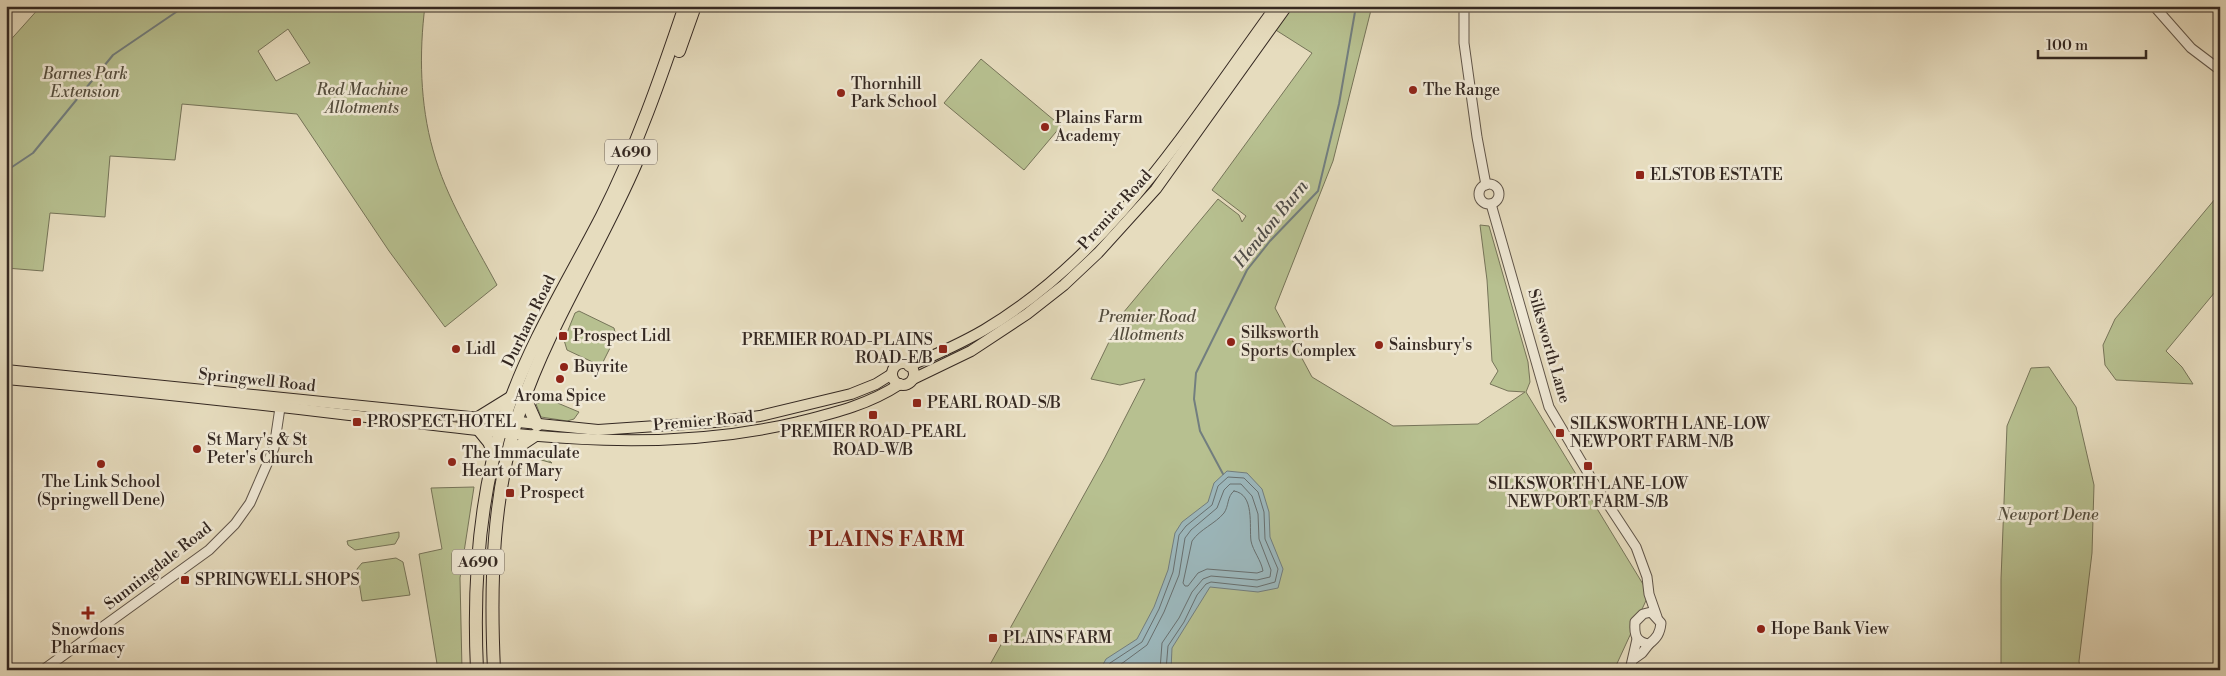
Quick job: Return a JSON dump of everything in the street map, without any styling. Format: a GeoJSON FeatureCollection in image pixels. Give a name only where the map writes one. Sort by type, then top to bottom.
{"type":"FeatureCollection","features":[{"type":"Feature","properties":{"kind":"highway","name":"Durham Road"},"geometry":{"type":"LineString","coordinates":[[565,294],[628,161],[685,6]]}},
{"type":"Feature","properties":{"kind":"highway","name":"Durham Road"},"geometry":{"type":"LineString","coordinates":[[477,670],[478,556],[484,508],[518,398],[524,364],[636,165],[695,6]]}},
{"type":"Feature","properties":{"kind":"highway"},"geometry":{"type":"LineString","coordinates":[[478,418],[518,398],[536,430],[522,444],[501,456],[480,431]]}},
{"type":"Feature","properties":{"kind":"highway","name":"Durham Road"},"geometry":{"type":"LineString","coordinates":[[494,670],[491,599],[501,456]]}},
{"type":"Feature","properties":{"kind":"main road","name":"Premier Road"},"geometry":{"type":"LineString","coordinates":[[909,366],[985,330],[1025,302],[1091,243],[1133,200],[1165,160],[1276,6]]}},
{"type":"Feature","properties":{"kind":"main road","name":"Premier Road"},"geometry":{"type":"LineString","coordinates":[[913,378],[971,351],[1027,314],[1098,253],[1156,189],[1287,6]]}},
{"type":"Feature","properties":{"kind":"main road"},"geometry":{"type":"LineString","coordinates":[[898,364],[906,364],[909,366],[913,378],[908,385],[900,384],[892,374],[892,370],[898,364]]}},
{"type":"Feature","properties":{"kind":"main road","name":"Springwell Road"},"geometry":{"type":"LineString","coordinates":[[6,370],[280,402],[480,431],[509,427]]}},
{"type":"Feature","properties":{"kind":"main road","name":"Premier Road"},"geometry":{"type":"LineString","coordinates":[[536,430],[598,430],[715,422],[760,416],[851,394],[876,384],[892,374]]}},
{"type":"Feature","properties":{"kind":"main road","name":"Springwell Road"},"geometry":{"type":"LineString","coordinates":[[6,379],[478,418],[509,427]]}},
{"type":"Feature","properties":{"kind":"main road","name":"Premier Road"},"geometry":{"type":"LineString","coordinates":[[509,427],[613,441],[666,441],[758,431],[851,409],[879,398],[900,384]]}},
{"type":"Feature","properties":{"kind":"street","name":"Silksworth Lane"},"geometry":{"type":"LineString","coordinates":[[1464,6],[1464,43],[1477,137],[1486,185]]}},
{"type":"Feature","properties":{"kind":"street"},"geometry":{"type":"LineString","coordinates":[[2154,6],[2191,48],[2220,70]]}},
{"type":"Feature","properties":{"kind":"street","name":"Silksworth Lane"},"geometry":{"type":"LineString","coordinates":[[1492,184],[1499,192],[1497,201],[1492,204],[1483,202],[1479,197],[1480,191],[1486,185],[1492,184]]}},
{"type":"Feature","properties":{"kind":"street","name":"Silksworth Lane"},"geometry":{"type":"LineString","coordinates":[[1492,204],[1549,407],[1594,483],[1636,547],[1647,577],[1650,594],[1657,617],[1661,623],[1660,631],[1655,640],[1634,658]]}},
{"type":"Feature","properties":{"kind":"street","name":"Sunningdale Road"},"geometry":{"type":"LineString","coordinates":[[43,670],[209,550],[236,524],[250,503],[274,448],[280,402]]}},
{"type":"Feature","properties":{"kind":"street","name":"Silksworth Lane"},"geometry":{"type":"LineString","coordinates":[[1630,670],[1637,639],[1635,622],[1642,614],[1650,594]]}},
{"type":"Feature","properties":{"kind":"street"},"geometry":{"type":"LineString","coordinates":[[1642,614],[1651,612],[1657,617]]}},
{"type":"Feature","properties":{"kind":"street"},"geometry":{"type":"LineString","coordinates":[[1637,639],[1649,644]]}},
{"type":"Feature","properties":{"kind":"green space"},"geometry":{"type":"Polygon","coordinates":[[[41,6],[425,6],[421,60],[423,97],[433,150],[453,202],[497,285],[445,327],[389,251],[297,114],[182,104],[175,160],[110,156],[105,217],[50,213],[43,271],[6,268],[6,45],[41,6]],[[288,29],[258,51],[276,81],[310,63],[288,29]]]}},
{"type":"Feature","properties":{"kind":"green space","name":"Silksworth Sports Complex"},"geometry":{"type":"Polygon","coordinates":[[[1287,6],[1372,6],[1333,161],[1275,308],[1312,377],[1393,426],[1478,424],[1525,392],[1508,391],[1490,384],[1498,371],[1492,361],[1487,280],[1480,225],[1489,226],[1528,362],[1530,382],[1526,392],[1649,594],[1614,670],[987,670],[1105,457],[1145,379],[1120,385],[1091,379],[1123,313],[1218,199],[1239,215],[1242,222],[1246,216],[1212,190],[1312,53],[1271,27],[1287,6]]]}},
{"type":"Feature","properties":{"kind":"green space"},"geometry":{"type":"Polygon","coordinates":[[[981,59],[1061,126],[1024,170],[944,103],[981,59]]]}},
{"type":"Feature","properties":{"kind":"green space"},"geometry":{"type":"Polygon","coordinates":[[[2220,193],[2220,286],[2166,351],[2182,367],[2193,384],[2116,380],[2105,365],[2103,345],[2115,319],[2220,193]]]}},
{"type":"Feature","properties":{"kind":"green space"},"geometry":{"type":"Polygon","coordinates":[[[579,311],[614,328],[616,336],[601,366],[567,350],[564,340],[575,313],[579,311]]]}},
{"type":"Feature","properties":{"kind":"green space","name":"Newport Dene"},"geometry":{"type":"Polygon","coordinates":[[[2049,367],[2076,407],[2094,485],[2092,553],[2079,661],[2080,670],[2001,670],[2001,579],[2007,426],[2031,368],[2049,367]]]}},
{"type":"Feature","properties":{"kind":"green space"},"geometry":{"type":"Polygon","coordinates":[[[548,399],[579,412],[574,419],[567,421],[541,417],[536,404],[548,399]]]}},
{"type":"Feature","properties":{"kind":"green space"},"geometry":{"type":"Polygon","coordinates":[[[536,450],[546,450],[546,458],[552,463],[527,456],[536,450]]]}},
{"type":"Feature","properties":{"kind":"green space"},"geometry":{"type":"Polygon","coordinates":[[[474,487],[460,578],[462,670],[438,670],[419,554],[442,549],[431,488],[474,487]]]}},
{"type":"Feature","properties":{"kind":"green space"},"geometry":{"type":"Polygon","coordinates":[[[399,532],[399,537],[395,544],[355,550],[348,545],[347,541],[399,532]]]}},
{"type":"Feature","properties":{"kind":"green space"},"geometry":{"type":"Polygon","coordinates":[[[396,558],[403,562],[410,595],[362,601],[357,569],[362,563],[396,558]]]}},
{"type":"Feature","properties":{"kind":"water"},"geometry":{"type":"Polygon","coordinates":[[[1227,471],[1247,473],[1262,489],[1269,512],[1270,537],[1283,569],[1278,588],[1258,592],[1210,587],[1172,648],[1171,670],[1100,670],[1106,659],[1137,639],[1154,607],[1168,570],[1175,533],[1182,522],[1208,502],[1214,483],[1227,471]]]}},
{"type":"Feature","properties":{"kind":"waterway"},"geometry":{"type":"LineString","coordinates":[[6,171],[33,153],[113,55],[185,6]]}},
{"type":"Feature","properties":{"kind":"waterway","name":"Hendon Burn"},"geometry":{"type":"LineString","coordinates":[[1223,474],[1200,431],[1194,399],[1196,373],[1247,270],[1270,241],[1318,191],[1339,104],[1356,6]]}},
{"type":"Feature","properties":{"kind":"place","name":"The Range"},"geometry":{"type":"Point","coordinates":[1413,90]}},
{"type":"Feature","properties":{"kind":"place","name":"Thornhill Park School"},"geometry":{"type":"Point","coordinates":[841,93]}},
{"type":"Feature","properties":{"kind":"place","name":"Plains Farm Academy"},"geometry":{"type":"Point","coordinates":[1045,127]}},
{"type":"Feature","properties":{"kind":"place","name":"ELSTOB ESTATE"},"geometry":{"type":"Point","coordinates":[1640,175]}},
{"type":"Feature","properties":{"kind":"place","name":"Prospect Lidl"},"geometry":{"type":"Point","coordinates":[563,336]}},
{"type":"Feature","properties":{"kind":"place","name":"Silksworth Sports Complex"},"geometry":{"type":"Point","coordinates":[1231,342]}},
{"type":"Feature","properties":{"kind":"place","name":"Sainsbury's"},"geometry":{"type":"Point","coordinates":[1379,345]}},
{"type":"Feature","properties":{"kind":"place","name":"Lidl"},"geometry":{"type":"Point","coordinates":[456,349]}},
{"type":"Feature","properties":{"kind":"place","name":"PREMIER ROAD-PLAINS ROAD-E/B"},"geometry":{"type":"Point","coordinates":[943,349]}},
{"type":"Feature","properties":{"kind":"place","name":"Buyrite"},"geometry":{"type":"Point","coordinates":[564,367]}},
{"type":"Feature","properties":{"kind":"place","name":"Aroma Spice"},"geometry":{"type":"Point","coordinates":[560,379]}},
{"type":"Feature","properties":{"kind":"place","name":"PEARL ROAD-S/B"},"geometry":{"type":"Point","coordinates":[917,403]}},
{"type":"Feature","properties":{"kind":"place","name":"PREMIER ROAD-PEARL ROAD-W/B"},"geometry":{"type":"Point","coordinates":[873,415]}},
{"type":"Feature","properties":{"kind":"place","name":"PROSPECT HOTEL"},"geometry":{"type":"Point","coordinates":[357,422]}},
{"type":"Feature","properties":{"kind":"place","name":"SILKSWORTH LANE-LOW NEWPORT FARM-N/B"},"geometry":{"type":"Point","coordinates":[1560,433]}},
{"type":"Feature","properties":{"kind":"place","name":"St Mary's & St Peter's Church"},"geometry":{"type":"Point","coordinates":[197,449]}},
{"type":"Feature","properties":{"kind":"place","name":"The Immaculate Heart of Mary"},"geometry":{"type":"Point","coordinates":[452,462]}},
{"type":"Feature","properties":{"kind":"place","name":"The Link School (Springwell Dene)"},"geometry":{"type":"Point","coordinates":[101,464]}},
{"type":"Feature","properties":{"kind":"place","name":"SILKSWORTH LANE-LOW NEWPORT FARM-S/B"},"geometry":{"type":"Point","coordinates":[1588,466]}},
{"type":"Feature","properties":{"kind":"place","name":"Prospect"},"geometry":{"type":"Point","coordinates":[510,493]}},
{"type":"Feature","properties":{"kind":"place","name":"SPRINGWELL SHOPS"},"geometry":{"type":"Point","coordinates":[185,580]}},
{"type":"Feature","properties":{"kind":"place","name":"Snowdons Pharmacy"},"geometry":{"type":"Point","coordinates":[88,613]}},
{"type":"Feature","properties":{"kind":"place","name":"Hope Bank View"},"geometry":{"type":"Point","coordinates":[1761,629]}},
{"type":"Feature","properties":{"kind":"place","name":"PLAINS FARM"},"geometry":{"type":"Point","coordinates":[993,638]}},
{"type":"Feature","properties":{"kind":"district","name":"PLAINS FARM"},"geometry":{"type":"Point","coordinates":[887,540]}},
{"type":"Feature","properties":{"kind":"park label","name":"Barnes Park Extension"},"geometry":{"type":"Point","coordinates":[85,83]}},
{"type":"Feature","properties":{"kind":"park label","name":"Red Machine Allotments"},"geometry":{"type":"Point","coordinates":[362,99]}},
{"type":"Feature","properties":{"kind":"park label","name":"Premier Road Allotments"},"geometry":{"type":"Point","coordinates":[1147,326]}}]}
